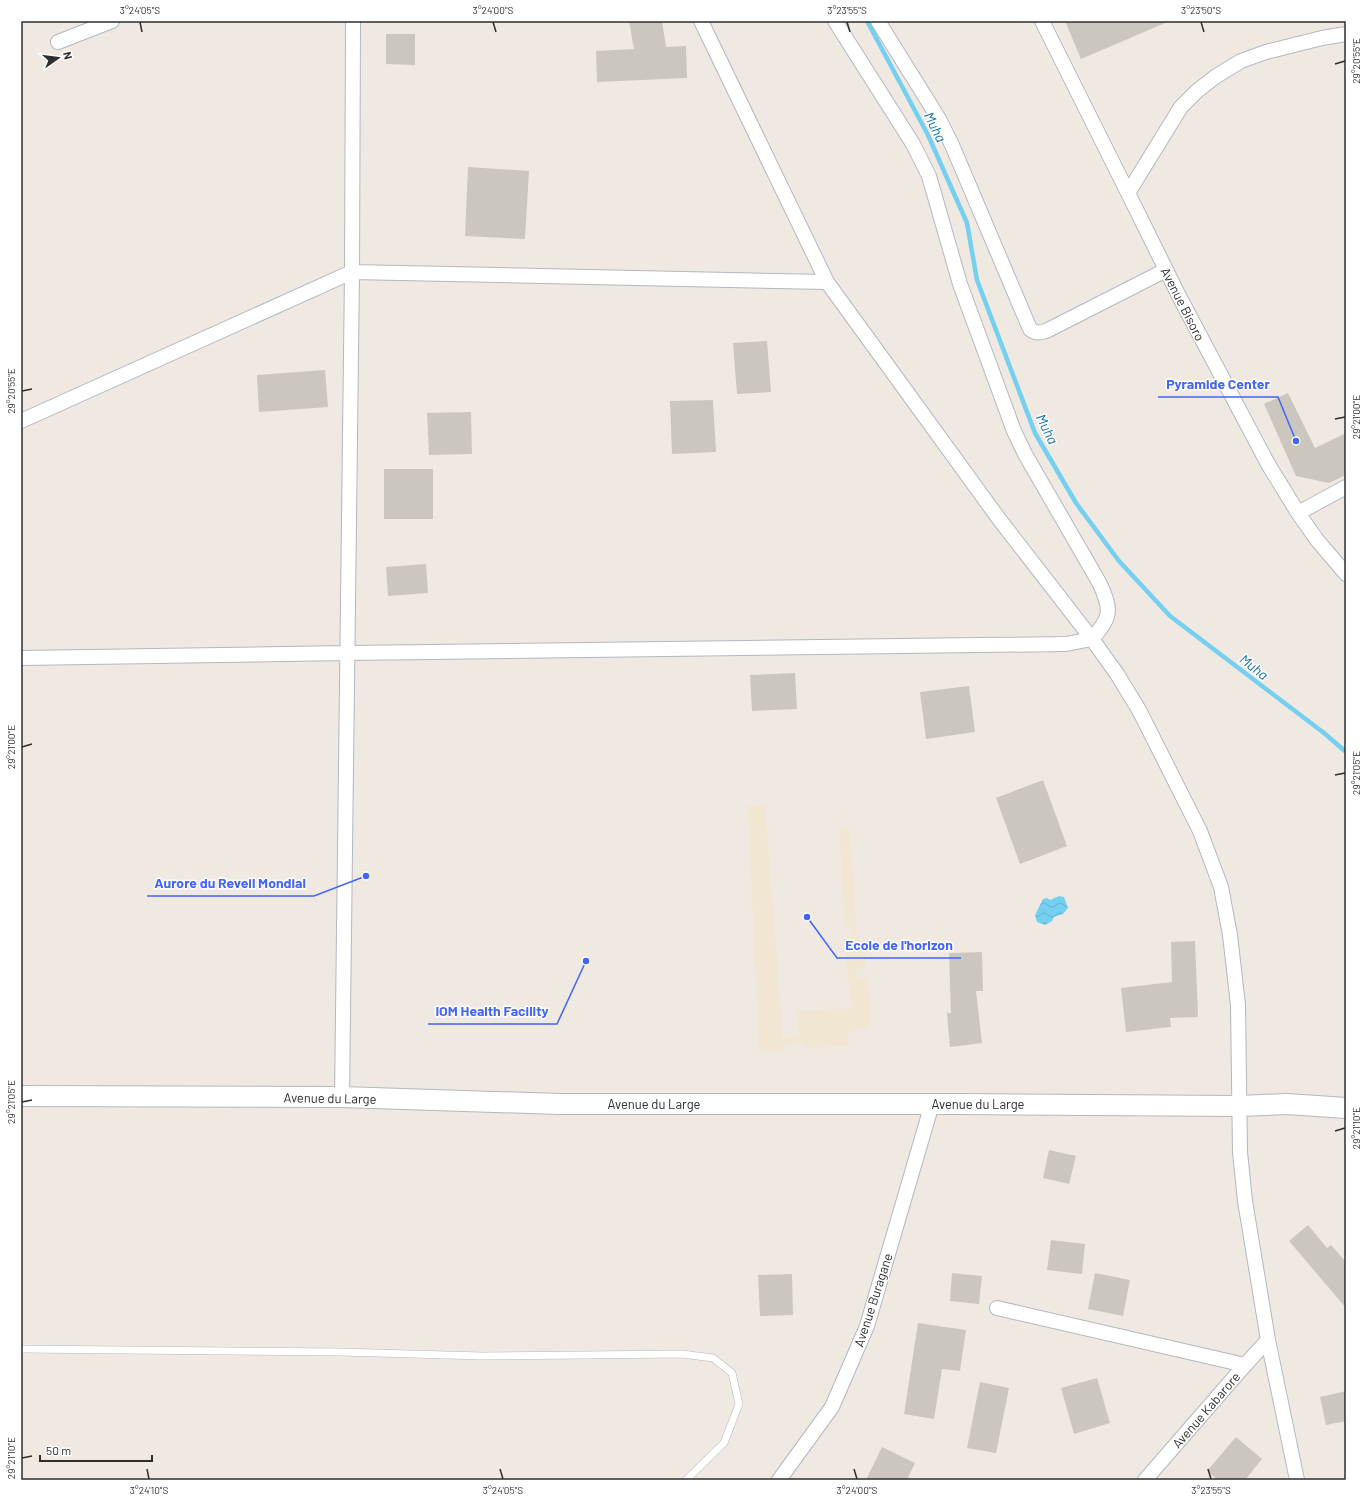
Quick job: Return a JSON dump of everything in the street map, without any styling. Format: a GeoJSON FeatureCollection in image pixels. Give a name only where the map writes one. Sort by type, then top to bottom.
{"type":"FeatureCollection","features":[{"type":"Feature","properties":{"kind":"main road","name":"Avenue du Large"},"geometry":{"type":"LineString","coordinates":[[21,1096],[342,1097],[559,1104],[1239,1106],[1287,1104],[1346,1096]]}},
{"type":"Feature","properties":{"kind":"main road","name":"Avenue du Large"},"geometry":{"type":"LineString","coordinates":[[1287,1104],[1346,1108]]}},
{"type":"Feature","properties":{"kind":"street"},"geometry":{"type":"LineString","coordinates":[[58,42],[112,21]]}},
{"type":"Feature","properties":{"kind":"street"},"geometry":{"type":"LineString","coordinates":[[342,1097],[352,272],[353,21]]}},
{"type":"Feature","properties":{"kind":"street"},"geometry":{"type":"LineString","coordinates":[[701,21],[827,282],[999,519],[1092,639],[1117,674],[1139,710],[1200,831],[1221,887],[1230,935],[1238,1005],[1240,1152],[1245,1201],[1268,1340],[1297,1480]]}},
{"type":"Feature","properties":{"kind":"street"},"geometry":{"type":"LineString","coordinates":[[21,658],[1066,644],[1092,639],[1105,624],[1108,610],[1107,598],[1025,454],[1014,431],[960,284],[929,176],[923,163],[914,144],[835,21]]}},
{"type":"Feature","properties":{"kind":"street"},"geometry":{"type":"LineString","coordinates":[[878,21],[939,119],[952,145],[1030,329],[1038,333],[1048,330],[1166,270]]}},
{"type":"Feature","properties":{"kind":"street","name":"Avenue Bisoro"},"geometry":{"type":"LineString","coordinates":[[1042,21],[1166,270],[1264,458],[1298,513],[1317,540],[1346,574]]}},
{"type":"Feature","properties":{"kind":"street"},"geometry":{"type":"LineString","coordinates":[[1128,193],[1182,107],[1197,91],[1215,77],[1241,60],[1273,50],[1346,34]]}},
{"type":"Feature","properties":{"kind":"street"},"geometry":{"type":"LineString","coordinates":[[21,421],[352,272],[827,282]]}},
{"type":"Feature","properties":{"kind":"street"},"geometry":{"type":"LineString","coordinates":[[1298,513],[1346,487]]}},
{"type":"Feature","properties":{"kind":"street","name":"Avenue Buragane"},"geometry":{"type":"LineString","coordinates":[[779,1480],[832,1407],[867,1326],[932,1104]]}},
{"type":"Feature","properties":{"kind":"street"},"geometry":{"type":"LineString","coordinates":[[998,1308],[1245,1365]]}},
{"type":"Feature","properties":{"kind":"street","name":"Avenue Kabarore"},"geometry":{"type":"LineString","coordinates":[[1145,1480],[1268,1340]]}},
{"type":"Feature","properties":{"kind":"lane"},"geometry":{"type":"LineString","coordinates":[[21,1349],[340,1352],[482,1356],[682,1354],[713,1358],[732,1373],[739,1404],[724,1443],[686,1480]]}},
{"type":"Feature","properties":{"kind":"shaded area"},"geometry":{"type":"Polygon","coordinates":[[[765,805],[783,1038],[799,1036],[797,1011],[852,1008],[843,938],[851,937],[852,927],[845,926],[839,828],[850,829],[857,942],[865,942],[865,968],[856,970],[857,977],[868,978],[870,1026],[848,1033],[848,1046],[807,1048],[801,1043],[784,1045],[783,1051],[759,1052],[748,806],[765,805]]]}},
{"type":"Feature","properties":{"kind":"water"},"geometry":{"type":"Polygon","coordinates":[[[1059,896],[1064,897],[1068,908],[1063,914],[1054,917],[1052,921],[1045,925],[1037,922],[1035,915],[1043,899],[1047,898],[1050,900],[1059,896]]]}},
{"type":"Feature","properties":{"kind":"building"},"geometry":{"type":"Polygon","coordinates":[[[629,21],[662,21],[666,47],[686,46],[687,78],[597,82],[596,51],[634,49],[629,21]]]}},
{"type":"Feature","properties":{"kind":"building"},"geometry":{"type":"Polygon","coordinates":[[[1065,21],[1170,21],[1081,59],[1065,21]]]}},
{"type":"Feature","properties":{"kind":"building"},"geometry":{"type":"Polygon","coordinates":[[[386,34],[415,34],[415,65],[386,64],[386,34]]]}},
{"type":"Feature","properties":{"kind":"building"},"geometry":{"type":"Polygon","coordinates":[[[468,167],[529,171],[525,239],[465,236],[468,167]]]}},
{"type":"Feature","properties":{"kind":"building"},"geometry":{"type":"Polygon","coordinates":[[[767,341],[771,392],[737,394],[733,343],[767,341]]]}},
{"type":"Feature","properties":{"kind":"building"},"geometry":{"type":"Polygon","coordinates":[[[325,370],[328,407],[259,412],[257,375],[325,370]]]}},
{"type":"Feature","properties":{"kind":"building"},"geometry":{"type":"Polygon","coordinates":[[[1288,393],[1315,448],[1346,433],[1346,475],[1329,483],[1296,476],[1264,404],[1288,393]]]}},
{"type":"Feature","properties":{"kind":"building"},"geometry":{"type":"Polygon","coordinates":[[[713,400],[716,452],[672,454],[670,401],[713,400]]]}},
{"type":"Feature","properties":{"kind":"building"},"geometry":{"type":"Polygon","coordinates":[[[471,412],[472,454],[429,455],[427,413],[471,412]]]}},
{"type":"Feature","properties":{"kind":"building"},"geometry":{"type":"Polygon","coordinates":[[[384,469],[433,469],[433,519],[384,519],[384,469]]]}},
{"type":"Feature","properties":{"kind":"building"},"geometry":{"type":"Polygon","coordinates":[[[426,564],[428,593],[388,596],[386,567],[426,564]]]}},
{"type":"Feature","properties":{"kind":"building"},"geometry":{"type":"Polygon","coordinates":[[[795,673],[797,709],[752,711],[750,675],[795,673]]]}},
{"type":"Feature","properties":{"kind":"building"},"geometry":{"type":"Polygon","coordinates":[[[969,686],[975,732],[926,739],[920,692],[969,686]]]}},
{"type":"Feature","properties":{"kind":"building"},"geometry":{"type":"Polygon","coordinates":[[[1043,780],[1067,846],[1020,864],[996,798],[1043,780]]]}},
{"type":"Feature","properties":{"kind":"building"},"geometry":{"type":"Polygon","coordinates":[[[1195,941],[1198,1017],[1170,1018],[1171,1027],[1126,1032],[1121,988],[1172,982],[1171,942],[1195,941]]]}},
{"type":"Feature","properties":{"kind":"building"},"geometry":{"type":"Polygon","coordinates":[[[982,952],[983,991],[976,991],[982,1043],[950,1047],[947,1013],[951,1013],[949,953],[982,952]]]}},
{"type":"Feature","properties":{"kind":"building"},"geometry":{"type":"Polygon","coordinates":[[[1049,1150],[1076,1156],[1069,1184],[1043,1178],[1049,1150]]]}},
{"type":"Feature","properties":{"kind":"building"},"geometry":{"type":"Polygon","coordinates":[[[1308,1225],[1327,1248],[1331,1245],[1346,1262],[1346,1308],[1289,1241],[1308,1225]]]}},
{"type":"Feature","properties":{"kind":"building"},"geometry":{"type":"Polygon","coordinates":[[[1051,1240],[1085,1244],[1082,1274],[1047,1270],[1051,1240]]]}},
{"type":"Feature","properties":{"kind":"building"},"geometry":{"type":"Polygon","coordinates":[[[952,1273],[982,1276],[979,1304],[950,1301],[952,1273]]]}},
{"type":"Feature","properties":{"kind":"building"},"geometry":{"type":"Polygon","coordinates":[[[1095,1273],[1130,1280],[1123,1316],[1088,1309],[1095,1273]]]}},
{"type":"Feature","properties":{"kind":"building"},"geometry":{"type":"Polygon","coordinates":[[[792,1274],[793,1315],[760,1316],[758,1275],[792,1274]]]}},
{"type":"Feature","properties":{"kind":"building"},"geometry":{"type":"Polygon","coordinates":[[[918,1323],[966,1330],[960,1371],[942,1369],[934,1419],[904,1414],[918,1323]]]}},
{"type":"Feature","properties":{"kind":"building"},"geometry":{"type":"Polygon","coordinates":[[[1097,1378],[1110,1423],[1074,1434],[1061,1388],[1097,1378]]]}},
{"type":"Feature","properties":{"kind":"building"},"geometry":{"type":"Polygon","coordinates":[[[980,1382],[1009,1388],[996,1453],[967,1448],[980,1382]]]}},
{"type":"Feature","properties":{"kind":"building"},"geometry":{"type":"Polygon","coordinates":[[[1346,1391],[1346,1421],[1326,1425],[1320,1397],[1346,1391]]]}},
{"type":"Feature","properties":{"kind":"building"},"geometry":{"type":"Polygon","coordinates":[[[1236,1437],[1262,1459],[1245,1480],[1218,1480],[1207,1471],[1236,1437]]]}},
{"type":"Feature","properties":{"kind":"building"},"geometry":{"type":"Polygon","coordinates":[[[882,1447],[915,1463],[907,1480],[866,1480],[882,1447]]]}},
{"type":"Feature","properties":{"kind":"waterway","name":"Muha"},"geometry":{"type":"LineString","coordinates":[[867,21],[928,135],[967,223],[977,280],[1035,433],[1076,503],[1119,561],[1170,616],[1324,733],[1346,752]]}},
{"type":"Feature","properties":{"kind":"place","name":"Pyramide Center"},"geometry":{"type":"Point","coordinates":[1296,441]}},
{"type":"Feature","properties":{"kind":"place","name":"Aurore du Reveil Mondial"},"geometry":{"type":"Point","coordinates":[366,876]}},
{"type":"Feature","properties":{"kind":"place","name":"Ecole de l'horizon"},"geometry":{"type":"Point","coordinates":[807,917]}},
{"type":"Feature","properties":{"kind":"place","name":"IOM Health Facility"},"geometry":{"type":"Point","coordinates":[586,961]}}]}
